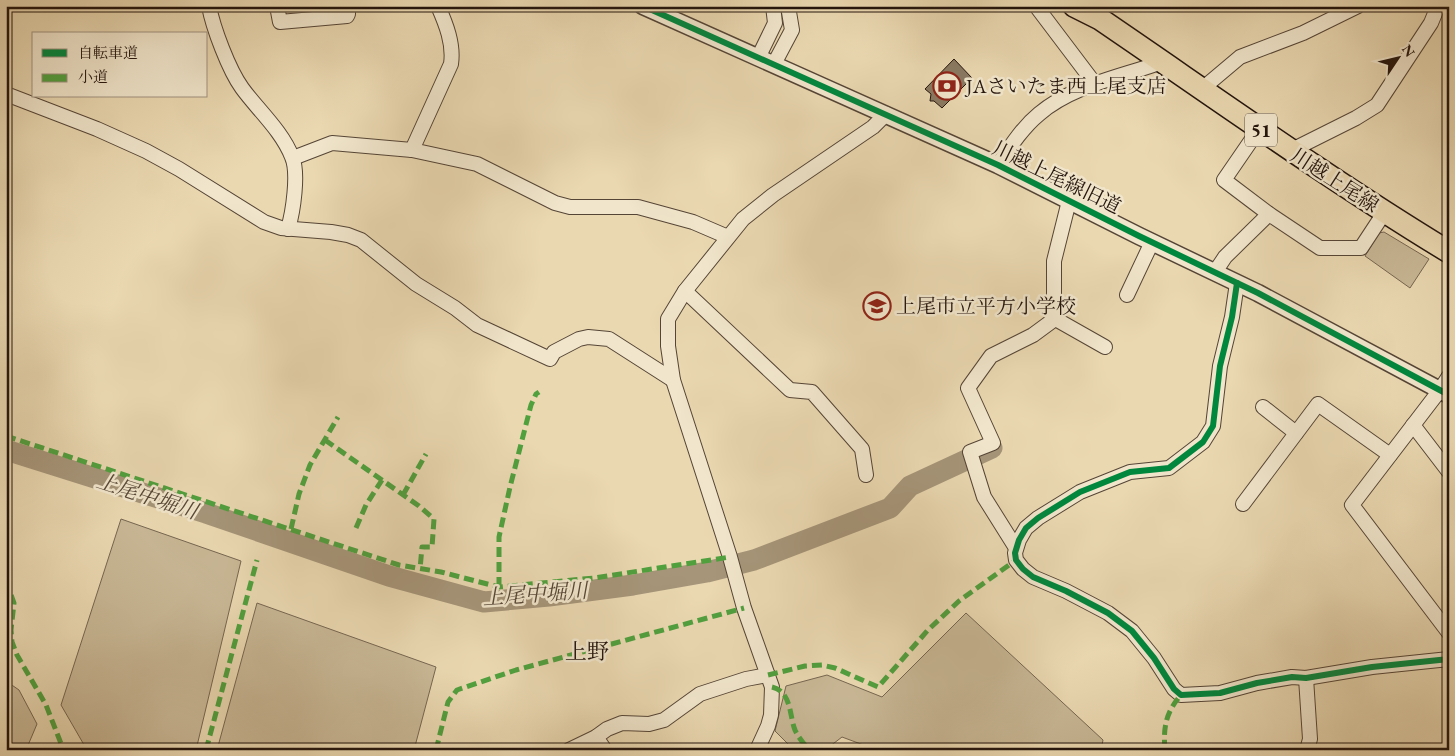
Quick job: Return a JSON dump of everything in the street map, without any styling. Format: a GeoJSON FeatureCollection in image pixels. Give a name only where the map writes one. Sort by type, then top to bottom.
{"type":"FeatureCollection","features":[{"type":"Feature","properties":{"kind":"main road","name":"川越上尾線"},"geometry":{"type":"LineString","coordinates":[[1074,6],[1100,19],[1290,151],[1384,213],[1449,252]]}},
{"type":"Feature","properties":{"kind":"street"},"geometry":{"type":"LineString","coordinates":[[209,6],[229,66],[241,88],[261,110],[286,144],[293,158],[294,188],[288,229]]}},
{"type":"Feature","properties":{"kind":"street"},"geometry":{"type":"LineString","coordinates":[[277,6],[280,22],[347,16],[348,6]]}},
{"type":"Feature","properties":{"kind":"street"},"geometry":{"type":"LineString","coordinates":[[412,150],[451,64],[452,55],[449,36],[438,6]]}},
{"type":"Feature","properties":{"kind":"street","name":"川越上尾線旧道"},"geometry":{"type":"LineString","coordinates":[[642,6],[998,165],[1237,283],[1444,392]]}},
{"type":"Feature","properties":{"kind":"street"},"geometry":{"type":"LineString","coordinates":[[758,58],[775,23],[773,6]]}},
{"type":"Feature","properties":{"kind":"street"},"geometry":{"type":"LineString","coordinates":[[774,64],[792,30],[788,6]]}},
{"type":"Feature","properties":{"kind":"street"},"geometry":{"type":"LineString","coordinates":[[1036,6],[1094,84]]}},
{"type":"Feature","properties":{"kind":"street"},"geometry":{"type":"LineString","coordinates":[[1202,89],[1240,57],[1303,33],[1358,6]]}},
{"type":"Feature","properties":{"kind":"street"},"geometry":{"type":"LineString","coordinates":[[1290,151],[1377,106],[1432,23],[1438,6]]}},
{"type":"Feature","properties":{"kind":"street"},"geometry":{"type":"LineString","coordinates":[[998,165],[1021,131],[1038,114],[1056,102],[1094,84],[1162,62]]}},
{"type":"Feature","properties":{"kind":"street"},"geometry":{"type":"LineString","coordinates":[[6,94],[98,129],[146,151],[179,168],[264,222],[281,228],[348,235],[361,240],[416,284],[478,325],[550,359],[554,352],[579,339],[588,337],[609,339],[673,380]]}},
{"type":"Feature","properties":{"kind":"street"},"geometry":{"type":"LineString","coordinates":[[757,750],[771,715],[772,688],[744,608],[673,380],[668,346],[668,319],[685,291],[743,219],[873,127],[886,114]]}},
{"type":"Feature","properties":{"kind":"street"},"geometry":{"type":"LineString","coordinates":[[1259,129],[1224,180],[1269,214],[1320,248],[1361,248],[1384,213]]}},
{"type":"Feature","properties":{"kind":"street"},"geometry":{"type":"LineString","coordinates":[[293,158],[332,143],[412,150],[477,164],[555,203],[570,207],[638,207],[693,222],[728,237]]}},
{"type":"Feature","properties":{"kind":"street"},"geometry":{"type":"LineString","coordinates":[[1016,548],[984,497],[970,452],[993,443],[968,388],[991,356],[1033,335],[1052,321],[1054,261],[1069,201]]}},
{"type":"Feature","properties":{"kind":"street"},"geometry":{"type":"LineString","coordinates":[[1215,272],[1225,257],[1269,214]]}},
{"type":"Feature","properties":{"kind":"street"},"geometry":{"type":"LineString","coordinates":[[1127,295],[1152,242]]}},
{"type":"Feature","properties":{"kind":"street"},"geometry":{"type":"LineString","coordinates":[[1237,283],[1232,318],[1220,366],[1214,426],[1204,442],[1169,468],[1130,472],[1080,492],[1038,518],[1026,528],[1016,548],[1016,560],[1033,577],[1066,591],[1108,613],[1132,631],[1154,658],[1174,689],[1181,695],[1220,693],[1257,683],[1292,677],[1306,678],[1372,667],[1449,659]]}},
{"type":"Feature","properties":{"kind":"street"},"geometry":{"type":"LineString","coordinates":[[685,291],[790,390],[812,392],[862,449],[866,475]]}},
{"type":"Feature","properties":{"kind":"street"},"geometry":{"type":"LineString","coordinates":[[1052,317],[1105,347]]}},
{"type":"Feature","properties":{"kind":"street"},"geometry":{"type":"LineString","coordinates":[[1449,376],[1444,392],[1413,425],[1352,505],[1449,633]]}},
{"type":"Feature","properties":{"kind":"street"},"geometry":{"type":"LineString","coordinates":[[1243,504],[1318,404],[1390,455]]}},
{"type":"Feature","properties":{"kind":"street"},"geometry":{"type":"LineString","coordinates":[[1263,407],[1296,434]]}},
{"type":"Feature","properties":{"kind":"street"},"geometry":{"type":"LineString","coordinates":[[1413,425],[1449,472]]}},
{"type":"Feature","properties":{"kind":"street"},"geometry":{"type":"LineString","coordinates":[[569,750],[596,738],[608,729],[622,723],[649,724],[664,720],[700,694],[746,679],[768,675]]}},
{"type":"Feature","properties":{"kind":"street"},"geometry":{"type":"LineString","coordinates":[[1306,678],[1310,739],[1307,750]]}},
{"type":"Feature","properties":{"kind":"street"},"geometry":{"type":"LineString","coordinates":[[596,738],[605,750]]}},
{"type":"Feature","properties":{"kind":"shaded area"},"geometry":{"type":"Polygon","coordinates":[[[1384,232],[1429,259],[1410,288],[1365,256],[1379,233],[1384,232]]]}},
{"type":"Feature","properties":{"kind":"shaded area"},"geometry":{"type":"Polygon","coordinates":[[[121,519],[241,561],[196,750],[87,750],[61,705],[121,519]]]}},
{"type":"Feature","properties":{"kind":"shaded area"},"geometry":{"type":"Polygon","coordinates":[[[257,603],[436,667],[414,750],[217,750],[257,603]]]}},
{"type":"Feature","properties":{"kind":"shaded area"},"geometry":{"type":"Polygon","coordinates":[[[966,613],[1103,740],[1101,750],[877,750],[842,737],[825,750],[794,750],[775,731],[786,686],[827,675],[882,697],[966,613]]]}},
{"type":"Feature","properties":{"kind":"shaded area"},"geometry":{"type":"Polygon","coordinates":[[[6,681],[19,690],[37,724],[26,750],[6,750],[6,681]]]}},
{"type":"Feature","properties":{"kind":"building"},"geometry":{"type":"Polygon","coordinates":[[[954,59],[972,78],[942,108],[934,101],[930,101],[931,94],[925,89],[954,59]]]}},
{"type":"Feature","properties":{"kind":"waterway","name":"上尾中堀川"},"geometry":{"type":"LineString","coordinates":[[6,450],[206,513],[389,576],[484,602],[633,585],[707,572],[754,560],[890,508],[910,486],[992,448]]}},
{"type":"Feature","properties":{"kind":"marked path"},"geometry":{"type":"LineString","coordinates":[[499,587],[499,537],[531,405],[536,394],[539,392]]}},
{"type":"Feature","properties":{"kind":"marked path"},"geometry":{"type":"LineString","coordinates":[[291,529],[299,494],[310,465],[338,417]]}},
{"type":"Feature","properties":{"kind":"marked path"},"geometry":{"type":"LineString","coordinates":[[6,436],[399,565],[441,572],[499,587],[594,578],[730,557]]}},
{"type":"Feature","properties":{"kind":"marked path"},"geometry":{"type":"LineString","coordinates":[[325,440],[419,506],[434,519],[432,547],[422,547],[420,569]]}},
{"type":"Feature","properties":{"kind":"marked path"},"geometry":{"type":"LineString","coordinates":[[403,495],[426,454]]}},
{"type":"Feature","properties":{"kind":"marked path"},"geometry":{"type":"LineString","coordinates":[[356,528],[366,505],[382,480]]}},
{"type":"Feature","properties":{"kind":"marked path"},"geometry":{"type":"LineString","coordinates":[[206,750],[257,560]]}},
{"type":"Feature","properties":{"kind":"marked path"},"geometry":{"type":"LineString","coordinates":[[768,675],[805,666],[822,665],[835,668],[878,687],[928,630],[959,601],[1016,560]]}},
{"type":"Feature","properties":{"kind":"marked path"},"geometry":{"type":"LineString","coordinates":[[6,581],[14,603],[11,630],[12,642],[17,655],[46,705],[62,746],[66,750]]}},
{"type":"Feature","properties":{"kind":"marked path"},"geometry":{"type":"LineString","coordinates":[[436,750],[448,702],[457,690],[516,670],[744,608]]}},
{"type":"Feature","properties":{"kind":"marked path"},"geometry":{"type":"LineString","coordinates":[[772,687],[783,694],[786,699],[795,730],[809,750]]}},
{"type":"Feature","properties":{"kind":"marked path"},"geometry":{"type":"LineString","coordinates":[[1165,750],[1165,727],[1167,720],[1172,708],[1181,695]]}},
{"type":"Feature","properties":{"kind":"cycle path"},"geometry":{"type":"LineString","coordinates":[[643,6],[998,165],[1258,293],[1449,395]]}},
{"type":"Feature","properties":{"kind":"cycle path"},"geometry":{"type":"LineString","coordinates":[[1237,283],[1232,317],[1220,366],[1213,426],[1203,442],[1169,468],[1130,472],[1080,492],[1038,518],[1026,528],[1019,540],[1015,553],[1016,560],[1033,577],[1066,591],[1108,613],[1132,631],[1154,658],[1174,689],[1181,695],[1220,693],[1257,683],[1292,677],[1306,678],[1372,667],[1449,659]]}},
{"type":"Feature","properties":{"kind":"place","name":"JAさいたま西上尾支店"},"geometry":{"type":"Point","coordinates":[947,86]}},
{"type":"Feature","properties":{"kind":"place","name":"上尾市立平方小学校"},"geometry":{"type":"Point","coordinates":[877,306]}},
{"type":"Feature","properties":{"kind":"district","name":"上野"},"geometry":{"type":"Point","coordinates":[587,651]}}]}
